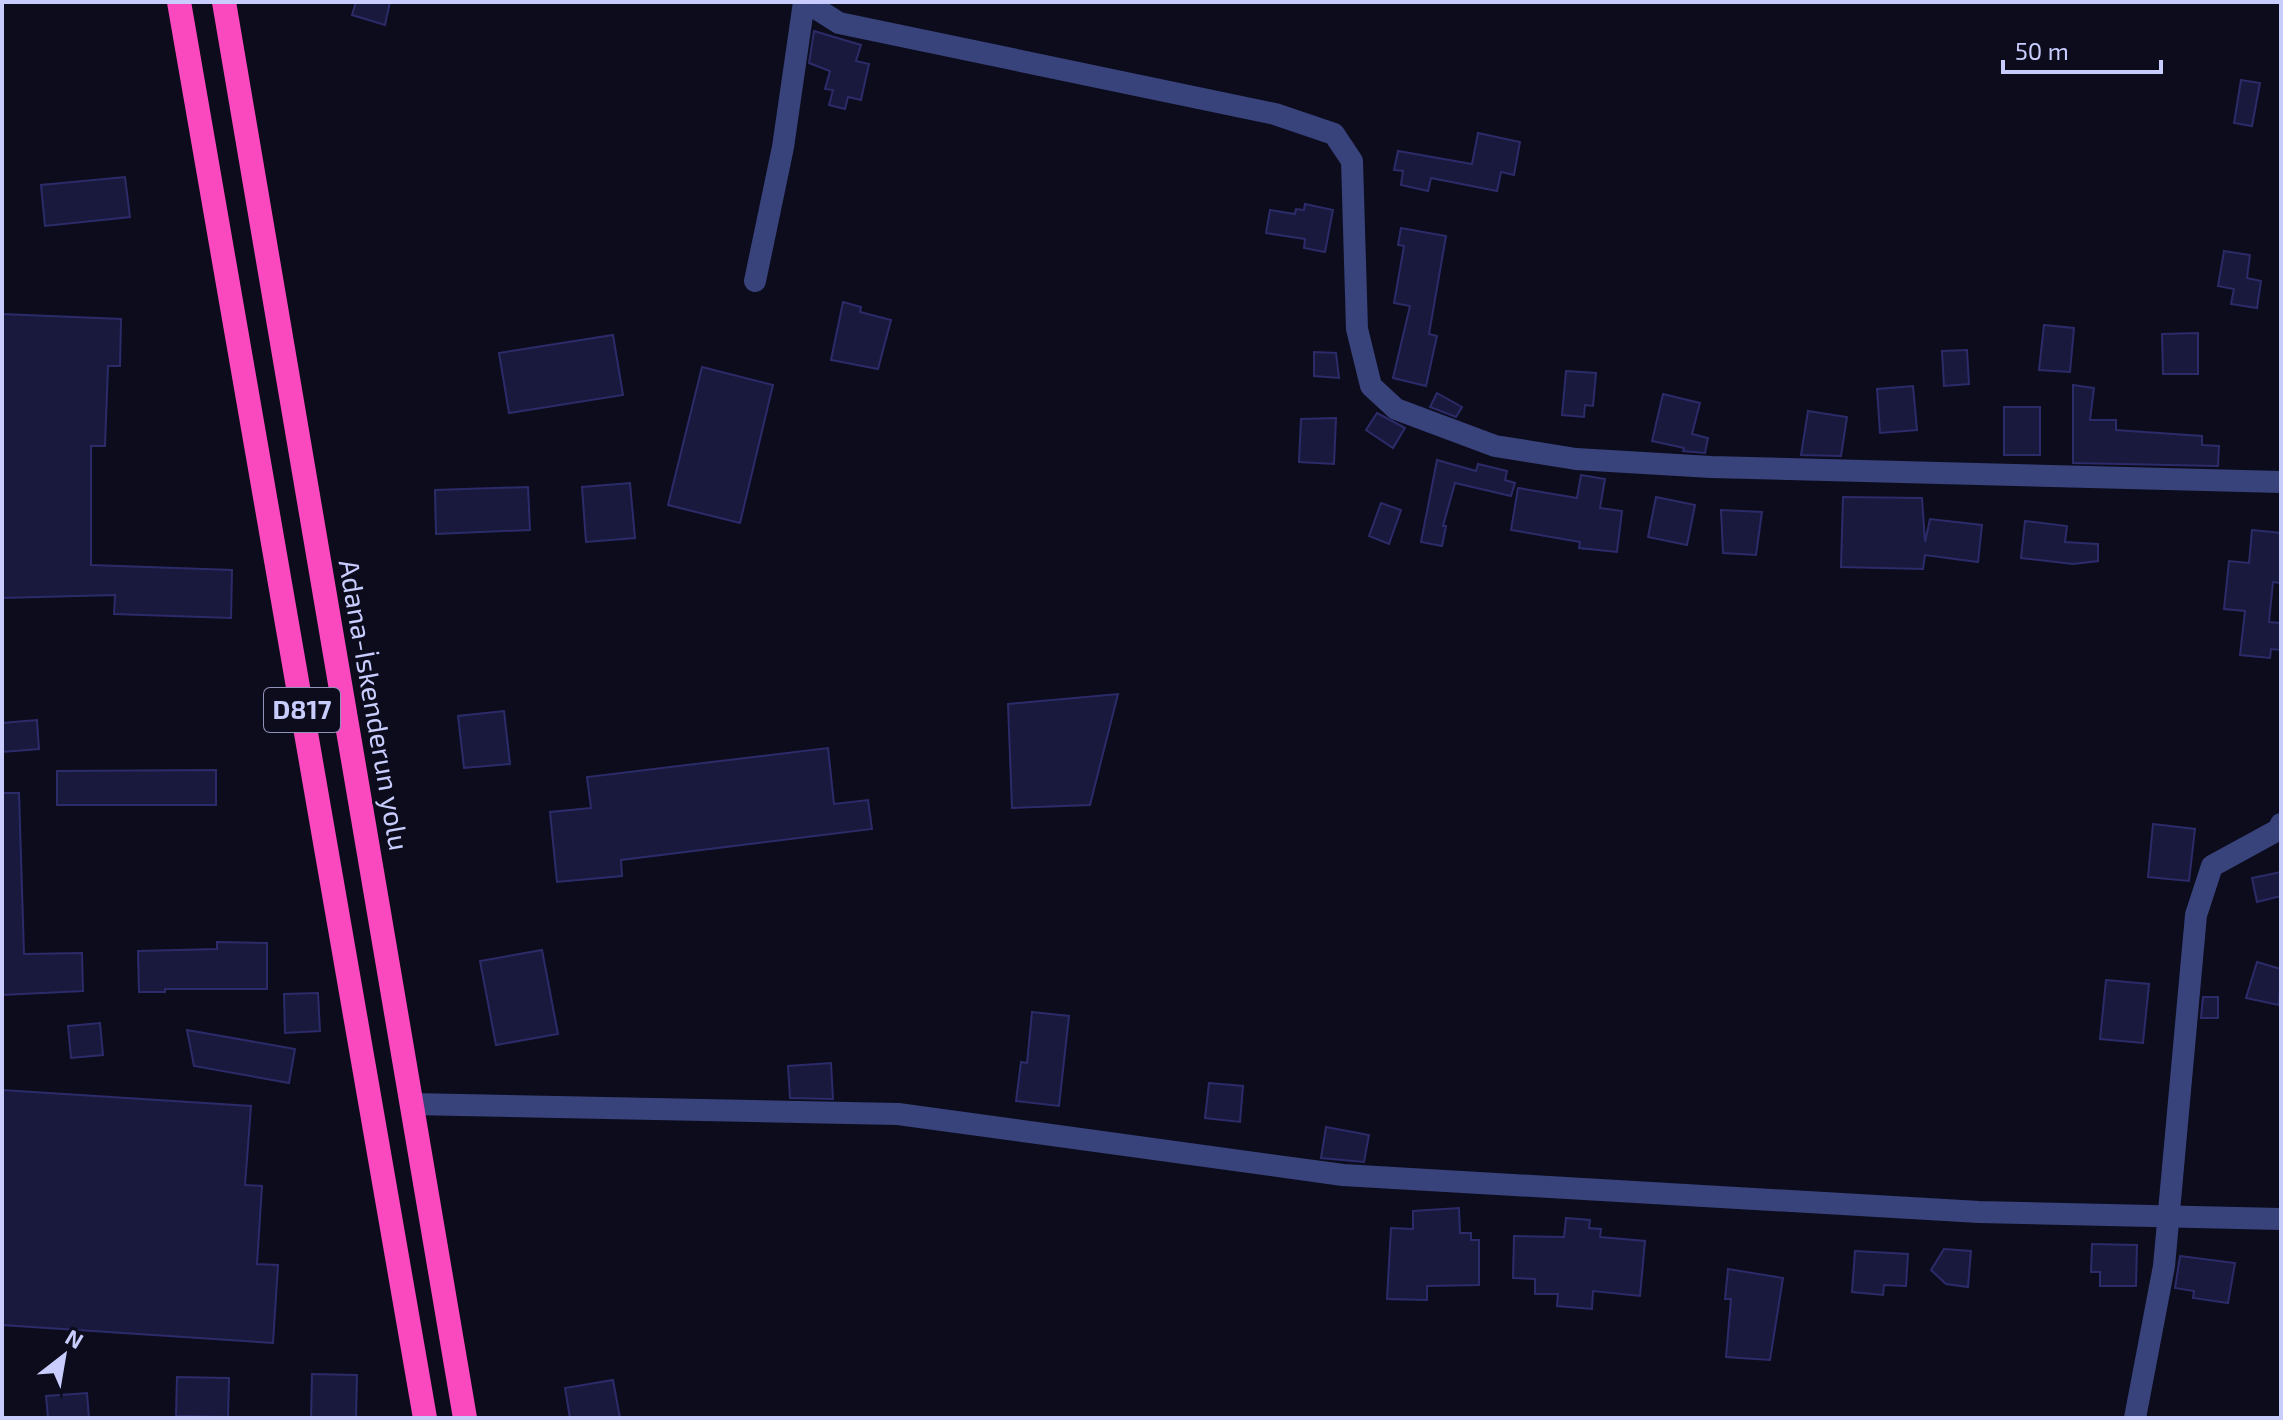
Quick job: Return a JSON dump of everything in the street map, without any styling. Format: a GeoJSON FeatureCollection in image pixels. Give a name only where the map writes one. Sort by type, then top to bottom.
{"type":"FeatureCollection","features":[{"type":"Feature","properties":{"kind":"highway","name":"D817"},"geometry":{"type":"LineString","coordinates":[[179,2],[425,1418]]}},
{"type":"Feature","properties":{"kind":"highway","name":"Adana-İskenderun yolu"},"geometry":{"type":"LineString","coordinates":[[224,2],[465,1418]]}},
{"type":"Feature","properties":{"kind":"street"},"geometry":{"type":"LineString","coordinates":[[755,281],[783,147],[805,2],[839,23],[1275,114],[1334,134],[1352,161],[1357,329],[1371,386],[1396,409],[1495,446],[1576,459],[1711,467],[2281,482]]}},
{"type":"Feature","properties":{"kind":"street"},"geometry":{"type":"LineString","coordinates":[[2135,1418],[2164,1266],[2196,915],[2212,866],[2278,830],[2281,824]]}},
{"type":"Feature","properties":{"kind":"street"},"geometry":{"type":"LineString","coordinates":[[411,1104],[898,1114],[1343,1175],[1979,1212],[2281,1219]]}},
{"type":"Feature","properties":{"kind":"building"},"geometry":{"type":"Polygon","coordinates":[[[356,2],[390,2],[385,25],[352,15],[356,2]]]}},
{"type":"Feature","properties":{"kind":"building"},"geometry":{"type":"Polygon","coordinates":[[[814,31],[861,45],[856,61],[869,64],[861,100],[848,97],[845,109],[829,105],[833,90],[825,89],[830,71],[809,63],[814,31]]]}},
{"type":"Feature","properties":{"kind":"building"},"geometry":{"type":"Polygon","coordinates":[[[2241,80],[2260,83],[2252,126],[2234,123],[2241,80]]]}},
{"type":"Feature","properties":{"kind":"building"},"geometry":{"type":"Polygon","coordinates":[[[1478,133],[1520,142],[1514,175],[1501,172],[1497,191],[1431,178],[1428,191],[1401,185],[1403,171],[1394,170],[1398,151],[1472,164],[1478,133]]]}},
{"type":"Feature","properties":{"kind":"building"},"geometry":{"type":"Polygon","coordinates":[[[125,177],[130,217],[45,226],[41,185],[125,177]]]}},
{"type":"Feature","properties":{"kind":"building"},"geometry":{"type":"Polygon","coordinates":[[[1305,204],[1333,210],[1325,252],[1304,248],[1305,239],[1266,233],[1270,210],[1295,214],[1296,209],[1304,210],[1305,204]]]}},
{"type":"Feature","properties":{"kind":"building"},"geometry":{"type":"Polygon","coordinates":[[[1401,228],[1446,236],[1429,334],[1437,336],[1426,386],[1393,378],[1410,306],[1394,303],[1404,246],[1398,245],[1401,228]]]}},
{"type":"Feature","properties":{"kind":"building"},"geometry":{"type":"Polygon","coordinates":[[[2224,251],[2250,255],[2247,278],[2261,281],[2257,308],[2231,304],[2234,289],[2218,286],[2224,251]]]}},
{"type":"Feature","properties":{"kind":"building"},"geometry":{"type":"Polygon","coordinates":[[[843,302],[861,307],[860,312],[891,320],[878,369],[831,360],[843,302]]]}},
{"type":"Feature","properties":{"kind":"building"},"geometry":{"type":"Polygon","coordinates":[[[2,314],[121,319],[120,366],[108,366],[105,446],[91,446],[91,565],[232,570],[231,618],[114,614],[115,595],[2,598],[2,314]]]}},
{"type":"Feature","properties":{"kind":"building"},"geometry":{"type":"Polygon","coordinates":[[[2044,325],[2074,328],[2070,372],[2039,370],[2044,325]]]}},
{"type":"Feature","properties":{"kind":"building"},"geometry":{"type":"Polygon","coordinates":[[[2198,333],[2198,374],[2163,374],[2162,334],[2198,333]]]}},
{"type":"Feature","properties":{"kind":"building"},"geometry":{"type":"Polygon","coordinates":[[[613,335],[623,395],[509,413],[499,353],[613,335]]]}},
{"type":"Feature","properties":{"kind":"building"},"geometry":{"type":"Polygon","coordinates":[[[1967,350],[1969,384],[1944,386],[1942,351],[1967,350]]]}},
{"type":"Feature","properties":{"kind":"building"},"geometry":{"type":"Polygon","coordinates":[[[1314,352],[1336,353],[1339,378],[1314,376],[1314,352]]]}},
{"type":"Feature","properties":{"kind":"building"},"geometry":{"type":"Polygon","coordinates":[[[702,367],[773,385],[740,523],[668,505],[702,367]]]}},
{"type":"Feature","properties":{"kind":"building"},"geometry":{"type":"Polygon","coordinates":[[[1566,371],[1596,373],[1593,406],[1585,405],[1584,417],[1562,415],[1566,371]]]}},
{"type":"Feature","properties":{"kind":"building"},"geometry":{"type":"Polygon","coordinates":[[[2073,385],[2094,388],[2090,420],[2116,420],[2116,430],[2202,436],[2202,445],[2219,446],[2218,466],[2073,463],[2073,385]]]}},
{"type":"Feature","properties":{"kind":"building"},"geometry":{"type":"Polygon","coordinates":[[[1913,386],[1917,430],[1880,433],[1877,389],[1913,386]]]}},
{"type":"Feature","properties":{"kind":"building"},"geometry":{"type":"Polygon","coordinates":[[[1437,393],[1462,407],[1456,417],[1430,407],[1437,393]]]}},
{"type":"Feature","properties":{"kind":"building"},"geometry":{"type":"Polygon","coordinates":[[[1663,394],[1700,403],[1692,434],[1708,438],[1705,453],[1683,451],[1684,448],[1652,441],[1663,394]]]}},
{"type":"Feature","properties":{"kind":"building"},"geometry":{"type":"Polygon","coordinates":[[[2004,407],[2040,407],[2040,455],[2004,455],[2004,407]]]}},
{"type":"Feature","properties":{"kind":"building"},"geometry":{"type":"Polygon","coordinates":[[[1808,411],[1847,417],[1841,456],[1801,455],[1808,411]]]}},
{"type":"Feature","properties":{"kind":"building"},"geometry":{"type":"Polygon","coordinates":[[[1377,413],[1405,428],[1393,448],[1366,430],[1377,413]]]}},
{"type":"Feature","properties":{"kind":"building"},"geometry":{"type":"Polygon","coordinates":[[[1336,418],[1334,464],[1299,462],[1301,419],[1336,418]]]}},
{"type":"Feature","properties":{"kind":"building"},"geometry":{"type":"Polygon","coordinates":[[[1437,460],[1476,471],[1478,464],[1507,471],[1505,480],[1515,483],[1511,496],[1455,483],[1443,526],[1446,526],[1442,546],[1421,542],[1437,460]]]}},
{"type":"Feature","properties":{"kind":"building"},"geometry":{"type":"Polygon","coordinates":[[[1581,475],[1605,479],[1600,508],[1622,511],[1617,552],[1579,548],[1580,542],[1511,530],[1518,488],[1577,498],[1581,475]]]}},
{"type":"Feature","properties":{"kind":"building"},"geometry":{"type":"Polygon","coordinates":[[[630,483],[635,538],[586,542],[582,487],[630,483]]]}},
{"type":"Feature","properties":{"kind":"building"},"geometry":{"type":"Polygon","coordinates":[[[528,487],[530,530],[436,534],[435,490],[528,487]]]}},
{"type":"Feature","properties":{"kind":"building"},"geometry":{"type":"Polygon","coordinates":[[[1656,497],[1695,505],[1687,545],[1648,537],[1656,497]]]}},
{"type":"Feature","properties":{"kind":"building"},"geometry":{"type":"Polygon","coordinates":[[[1843,497],[1922,498],[1925,542],[1930,519],[1982,525],[1978,562],[1925,555],[1923,569],[1841,567],[1843,497]]]}},
{"type":"Feature","properties":{"kind":"building"},"geometry":{"type":"Polygon","coordinates":[[[1381,503],[1401,510],[1389,544],[1369,536],[1381,503]]]}},
{"type":"Feature","properties":{"kind":"building"},"geometry":{"type":"Polygon","coordinates":[[[1721,510],[1762,512],[1756,555],[1723,553],[1721,510]]]}},
{"type":"Feature","properties":{"kind":"building"},"geometry":{"type":"Polygon","coordinates":[[[2025,521],[2067,526],[2065,542],[2098,544],[2098,561],[2073,564],[2021,558],[2025,521]]]}},
{"type":"Feature","properties":{"kind":"building"},"geometry":{"type":"Polygon","coordinates":[[[2252,530],[2281,533],[2281,583],[2273,582],[2269,622],[2281,623],[2281,650],[2271,649],[2270,658],[2240,655],[2245,611],[2224,609],[2229,561],[2249,563],[2252,530]]]}},
{"type":"Feature","properties":{"kind":"building"},"geometry":{"type":"Polygon","coordinates":[[[1118,694],[1090,805],[1012,808],[1008,704],[1118,694]]]}},
{"type":"Feature","properties":{"kind":"building"},"geometry":{"type":"Polygon","coordinates":[[[504,711],[510,764],[464,768],[458,716],[504,711]]]}},
{"type":"Feature","properties":{"kind":"building"},"geometry":{"type":"Polygon","coordinates":[[[37,720],[39,749],[2,752],[2,723],[37,720]]]}},
{"type":"Feature","properties":{"kind":"building"},"geometry":{"type":"Polygon","coordinates":[[[828,748],[834,804],[868,800],[872,829],[621,860],[622,876],[557,882],[550,812],[591,808],[587,777],[828,748]]]}},
{"type":"Feature","properties":{"kind":"building"},"geometry":{"type":"Polygon","coordinates":[[[216,770],[216,805],[57,805],[57,771],[216,770]]]}},
{"type":"Feature","properties":{"kind":"building"},"geometry":{"type":"Polygon","coordinates":[[[2,793],[19,793],[24,954],[82,953],[83,991],[2,995],[2,793]]]}},
{"type":"Feature","properties":{"kind":"building"},"geometry":{"type":"Polygon","coordinates":[[[2153,824],[2195,829],[2189,881],[2148,877],[2153,824]]]}},
{"type":"Feature","properties":{"kind":"building"},"geometry":{"type":"Polygon","coordinates":[[[2281,872],[2281,896],[2257,902],[2252,878],[2281,872]]]}},
{"type":"Feature","properties":{"kind":"building"},"geometry":{"type":"Polygon","coordinates":[[[217,942],[267,943],[267,989],[139,992],[138,951],[217,949],[217,942]]]}},
{"type":"Feature","properties":{"kind":"building"},"geometry":{"type":"Polygon","coordinates":[[[542,950],[558,1034],[496,1045],[480,961],[542,950]]]}},
{"type":"Feature","properties":{"kind":"building"},"geometry":{"type":"Polygon","coordinates":[[[2257,962],[2281,969],[2279,1005],[2246,998],[2257,962]]]}},
{"type":"Feature","properties":{"kind":"building"},"geometry":{"type":"Polygon","coordinates":[[[2106,980],[2149,984],[2143,1043],[2100,1039],[2106,980]]]}},
{"type":"Feature","properties":{"kind":"building"},"geometry":{"type":"Polygon","coordinates":[[[318,993],[320,1031],[285,1033],[284,994],[318,993]]]}},
{"type":"Feature","properties":{"kind":"building"},"geometry":{"type":"Polygon","coordinates":[[[2203,997],[2218,997],[2218,1018],[2201,1018],[2203,997]]]}},
{"type":"Feature","properties":{"kind":"building"},"geometry":{"type":"Polygon","coordinates":[[[1032,1012],[1069,1016],[1059,1106],[1016,1101],[1021,1062],[1027,1063],[1032,1012]]]}},
{"type":"Feature","properties":{"kind":"building"},"geometry":{"type":"Polygon","coordinates":[[[100,1023],[103,1055],[71,1058],[68,1026],[100,1023]]]}},
{"type":"Feature","properties":{"kind":"building"},"geometry":{"type":"Polygon","coordinates":[[[187,1030],[295,1049],[289,1083],[194,1066],[187,1030]]]}},
{"type":"Feature","properties":{"kind":"building"},"geometry":{"type":"Polygon","coordinates":[[[831,1063],[833,1099],[790,1098],[788,1066],[831,1063]]]}},
{"type":"Feature","properties":{"kind":"building"},"geometry":{"type":"Polygon","coordinates":[[[1209,1083],[1243,1086],[1240,1122],[1205,1118],[1209,1083]]]}},
{"type":"Feature","properties":{"kind":"building"},"geometry":{"type":"Polygon","coordinates":[[[2,1090],[251,1106],[245,1185],[262,1186],[257,1264],[278,1265],[273,1343],[2,1325],[2,1090]]]}},
{"type":"Feature","properties":{"kind":"building"},"geometry":{"type":"Polygon","coordinates":[[[1326,1127],[1369,1135],[1364,1162],[1321,1158],[1326,1127]]]}},
{"type":"Feature","properties":{"kind":"building"},"geometry":{"type":"Polygon","coordinates":[[[1459,1208],[1460,1233],[1471,1233],[1471,1240],[1479,1240],[1479,1285],[1427,1286],[1427,1300],[1387,1299],[1391,1228],[1413,1229],[1413,1211],[1459,1208]]]}},
{"type":"Feature","properties":{"kind":"building"},"geometry":{"type":"Polygon","coordinates":[[[1566,1218],[1590,1220],[1589,1228],[1601,1229],[1600,1237],[1645,1241],[1640,1296],[1593,1291],[1592,1309],[1557,1306],[1558,1294],[1535,1294],[1535,1279],[1513,1278],[1514,1236],[1564,1237],[1566,1218]]]}},
{"type":"Feature","properties":{"kind":"building"},"geometry":{"type":"Polygon","coordinates":[[[2092,1244],[2137,1245],[2136,1286],[2100,1286],[2100,1272],[2091,1272],[2092,1244]]]}},
{"type":"Feature","properties":{"kind":"building"},"geometry":{"type":"Polygon","coordinates":[[[1944,1249],[1971,1251],[1968,1287],[1946,1284],[1931,1270],[1944,1249]]]}},
{"type":"Feature","properties":{"kind":"building"},"geometry":{"type":"Polygon","coordinates":[[[1855,1251],[1908,1254],[1906,1286],[1884,1285],[1883,1295],[1852,1292],[1855,1251]]]}},
{"type":"Feature","properties":{"kind":"building"},"geometry":{"type":"Polygon","coordinates":[[[2180,1256],[2235,1263],[2228,1303],[2193,1298],[2194,1291],[2175,1288],[2180,1256]]]}},
{"type":"Feature","properties":{"kind":"building"},"geometry":{"type":"Polygon","coordinates":[[[1728,1269],[1783,1278],[1770,1360],[1726,1357],[1731,1299],[1725,1299],[1728,1269]]]}},
{"type":"Feature","properties":{"kind":"building"},"geometry":{"type":"Polygon","coordinates":[[[312,1374],[357,1375],[356,1418],[311,1418],[312,1374]]]}},
{"type":"Feature","properties":{"kind":"building"},"geometry":{"type":"Polygon","coordinates":[[[177,1377],[229,1378],[228,1417],[176,1416],[177,1377]]]}},
{"type":"Feature","properties":{"kind":"building"},"geometry":{"type":"Polygon","coordinates":[[[613,1380],[620,1418],[570,1418],[565,1388],[613,1380]]]}},
{"type":"Feature","properties":{"kind":"building"},"geometry":{"type":"Polygon","coordinates":[[[87,1393],[89,1418],[48,1418],[46,1396],[87,1393]]]}}]}
